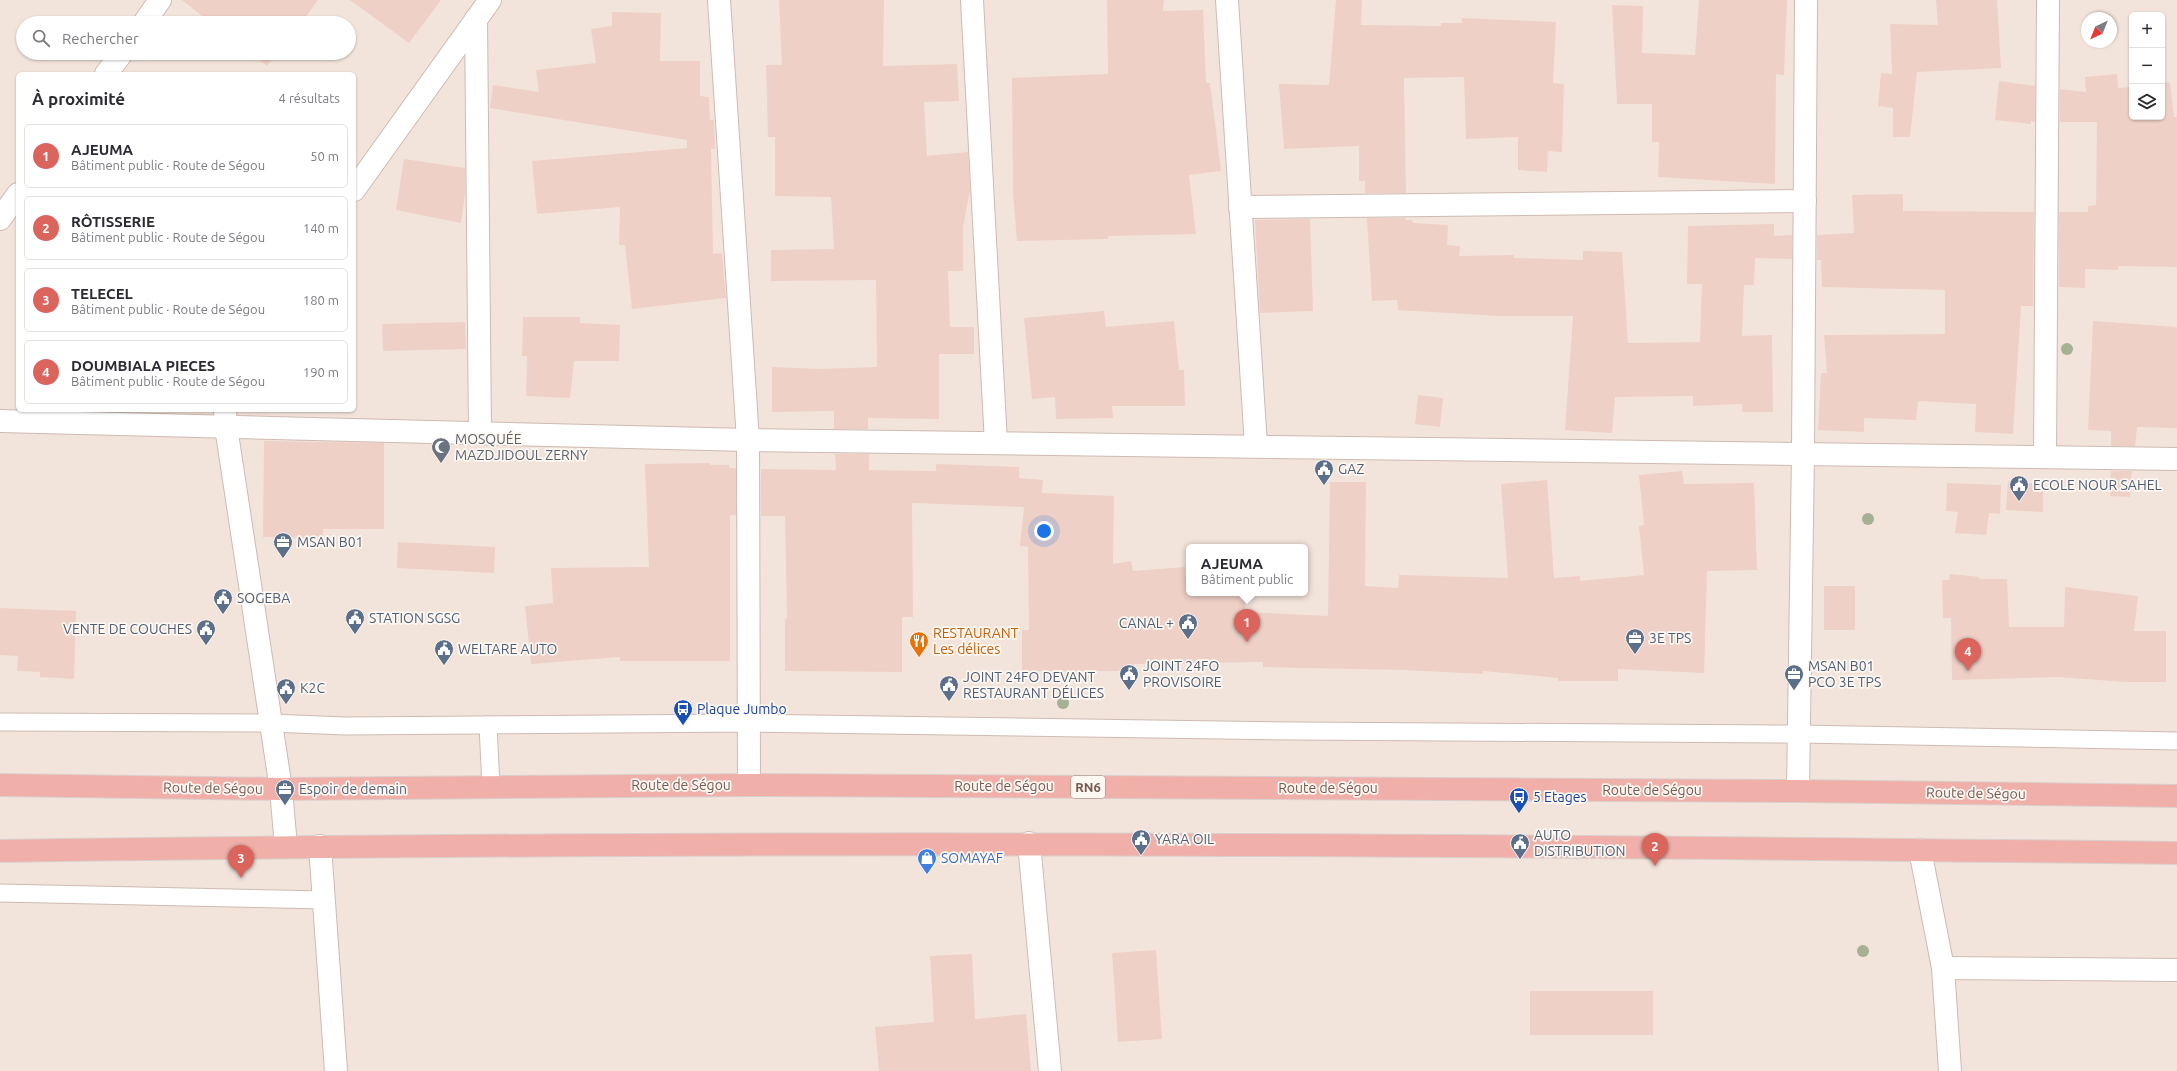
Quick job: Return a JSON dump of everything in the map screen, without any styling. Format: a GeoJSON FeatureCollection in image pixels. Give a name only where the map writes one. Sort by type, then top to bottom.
{"type":"FeatureCollection","features":[{"type":"Feature","properties":{"kind":"highway","name":"Route de Ségou"},"geometry":{"type":"LineString","coordinates":[[0,785],[281,789],[749,785],[1798,791],[2177,796]]}},
{"type":"Feature","properties":{"kind":"highway"},"geometry":{"type":"LineString","coordinates":[[0,851],[320,846],[1029,843],[2177,853]]}},
{"type":"Feature","properties":{"kind":"street"},"geometry":{"type":"LineString","coordinates":[[149,16],[160,0]]}},
{"type":"Feature","properties":{"kind":"street"},"geometry":{"type":"LineString","coordinates":[[356,187],[490,0]]}},
{"type":"Feature","properties":{"kind":"street"},"geometry":{"type":"LineString","coordinates":[[719,0],[748,440],[749,785]]}},
{"type":"Feature","properties":{"kind":"street"},"geometry":{"type":"LineString","coordinates":[[972,0],[996,443]]}},
{"type":"Feature","properties":{"kind":"street"},"geometry":{"type":"LineString","coordinates":[[1227,0],[1256,445]]}},
{"type":"Feature","properties":{"kind":"street"},"geometry":{"type":"LineString","coordinates":[[1798,791],[1803,453],[1806,0]]}},
{"type":"Feature","properties":{"kind":"street"},"geometry":{"type":"LineString","coordinates":[[2044,457],[2048,0]]}},
{"type":"Feature","properties":{"kind":"street"},"geometry":{"type":"LineString","coordinates":[[476,19],[480,433]]}},
{"type":"Feature","properties":{"kind":"street"},"geometry":{"type":"LineString","coordinates":[[108,72],[117,60]]}},
{"type":"Feature","properties":{"kind":"street"},"geometry":{"type":"LineString","coordinates":[[6,216],[16,198]]}},
{"type":"Feature","properties":{"kind":"street"},"geometry":{"type":"LineString","coordinates":[[1240,207],[1805,201]]}},
{"type":"Feature","properties":{"kind":"street"},"geometry":{"type":"LineString","coordinates":[[0,421],[226,418],[480,433],[748,440],[1256,445],[2177,459]]}},
{"type":"Feature","properties":{"kind":"street"},"geometry":{"type":"LineString","coordinates":[[226,418],[281,789],[286,847]]}},
{"type":"Feature","properties":{"kind":"street"},"geometry":{"type":"LineString","coordinates":[[1029,843],[1050,1071]]}},
{"type":"Feature","properties":{"kind":"street"},"geometry":{"type":"LineString","coordinates":[[320,846],[336,1071]]}},
{"type":"Feature","properties":{"kind":"street"},"geometry":{"type":"LineString","coordinates":[[1920,850],[1943,968],[1950,1071]]}},
{"type":"Feature","properties":{"kind":"street"},"geometry":{"type":"LineString","coordinates":[[1943,968],[2177,970]]}},
{"type":"Feature","properties":{"kind":"lane"},"geometry":{"type":"LineString","coordinates":[[0,722],[271,723],[345,726],[748,723],[1293,731],[1799,734],[2177,741]]}},
{"type":"Feature","properties":{"kind":"lane"},"geometry":{"type":"LineString","coordinates":[[488,725],[491,787]]}},
{"type":"Feature","properties":{"kind":"lane"},"geometry":{"type":"LineString","coordinates":[[0,893],[324,900]]}},
{"type":"Feature","properties":{"kind":"shaded area"},"geometry":{"type":"Polygon","coordinates":[[[0,0],[2177,0],[2177,1071],[0,1071],[0,0]]]}},
{"type":"Feature","properties":{"kind":"building"},"geometry":{"type":"Polygon","coordinates":[[[182,0],[318,0],[306,16],[202,16],[182,0]]]}},
{"type":"Feature","properties":{"kind":"building"},"geometry":{"type":"Polygon","coordinates":[[[350,0],[441,0],[409,43],[350,0]]]}},
{"type":"Feature","properties":{"kind":"building"},"geometry":{"type":"Polygon","coordinates":[[[779,0],[884,0],[883,66],[957,64],[959,101],[924,102],[927,156],[968,152],[970,190],[963,227],[963,271],[948,271],[950,327],[974,327],[974,354],[939,354],[939,419],[868,418],[868,429],[834,429],[834,411],[772,412],[772,367],[820,369],[877,367],[876,280],[771,281],[771,250],[834,249],[831,197],[775,196],[775,137],[768,137],[766,65],[782,65],[779,0]]]}},
{"type":"Feature","properties":{"kind":"building"},"geometry":{"type":"Polygon","coordinates":[[[1107,0],[1164,0],[1163,11],[1203,10],[1206,83],[1210,83],[1221,171],[1189,175],[1196,234],[1108,236],[1108,239],[1017,241],[1013,193],[1012,78],[1108,74],[1107,0]]]}},
{"type":"Feature","properties":{"kind":"building"},"geometry":{"type":"Polygon","coordinates":[[[1336,0],[1362,0],[1361,25],[1441,26],[1441,23],[1462,23],[1462,18],[1556,22],[1553,83],[1564,84],[1562,152],[1548,151],[1547,172],[1518,170],[1518,137],[1466,139],[1464,77],[1404,78],[1406,193],[1365,193],[1365,181],[1359,181],[1359,146],[1284,149],[1279,84],[1329,85],[1336,0]]]}},
{"type":"Feature","properties":{"kind":"building"},"geometry":{"type":"Polygon","coordinates":[[[1699,0],[1787,0],[1784,75],[1776,74],[1775,184],[1658,177],[1659,142],[1652,142],[1652,104],[1617,104],[1612,5],[1643,6],[1642,53],[1695,55],[1699,0]]]}},
{"type":"Feature","properties":{"kind":"building"},"geometry":{"type":"Polygon","coordinates":[[[1936,0],[1997,0],[2001,68],[1917,72],[1910,137],[1893,137],[1893,108],[1878,106],[1881,73],[1892,74],[1890,24],[1938,25],[1936,0]]]}},
{"type":"Feature","properties":{"kind":"building"},"geometry":{"type":"Polygon","coordinates":[[[612,12],[661,13],[660,61],[700,61],[700,96],[709,97],[710,120],[714,120],[715,149],[711,149],[713,254],[722,253],[726,298],[632,309],[625,245],[619,245],[620,207],[537,214],[532,161],[687,148],[687,140],[490,108],[493,85],[539,92],[536,70],[596,63],[591,29],[612,26],[612,12]]]}},
{"type":"Feature","properties":{"kind":"building"},"geometry":{"type":"Polygon","coordinates":[[[259,60],[272,60],[267,66],[259,60]]]}},
{"type":"Feature","properties":{"kind":"building"},"geometry":{"type":"Polygon","coordinates":[[[2117,74],[2118,88],[2129,87],[2129,120],[2165,120],[2165,83],[2170,82],[2174,117],[2177,117],[2177,267],[2118,266],[2118,270],[2085,269],[2085,288],[2059,287],[2059,212],[2088,212],[2088,206],[2096,205],[2097,122],[2060,122],[2060,89],[2086,92],[2085,77],[2117,74]]]}},
{"type":"Feature","properties":{"kind":"building"},"geometry":{"type":"Polygon","coordinates":[[[1999,81],[2035,86],[2035,122],[2031,121],[2031,124],[1995,120],[1999,81]]]}},
{"type":"Feature","properties":{"kind":"building"},"geometry":{"type":"Polygon","coordinates":[[[404,159],[465,168],[465,195],[461,223],[396,210],[404,159]]]}},
{"type":"Feature","properties":{"kind":"building"},"geometry":{"type":"Polygon","coordinates":[[[1903,194],[1903,211],[2034,212],[2033,306],[2021,306],[2013,434],[1975,432],[1976,404],[1918,401],[1916,420],[1864,418],[1864,432],[1818,430],[1821,373],[1827,373],[1824,335],[1945,334],[1945,290],[1822,287],[1821,260],[1817,260],[1817,235],[1854,233],[1852,195],[1903,194]]]}},
{"type":"Feature","properties":{"kind":"building"},"geometry":{"type":"Polygon","coordinates":[[[1367,218],[1406,218],[1406,220],[1412,220],[1413,223],[1448,225],[1447,245],[1460,246],[1459,256],[1514,255],[1514,258],[1583,260],[1583,251],[1622,252],[1628,343],[1700,342],[1702,284],[1687,284],[1688,226],[1774,224],[1774,236],[1792,235],[1792,259],[1755,258],[1754,285],[1744,285],[1742,336],[1772,335],[1773,412],[1742,412],[1742,404],[1693,406],[1693,396],[1615,397],[1612,433],[1565,430],[1573,316],[1498,316],[1398,310],[1397,300],[1372,301],[1367,218]]]}},
{"type":"Feature","properties":{"kind":"building"},"geometry":{"type":"Polygon","coordinates":[[[1310,219],[1313,311],[1260,313],[1255,220],[1310,219]]]}},
{"type":"Feature","properties":{"kind":"building"},"geometry":{"type":"Polygon","coordinates":[[[1104,311],[1106,327],[1174,321],[1179,370],[1184,370],[1185,406],[1112,406],[1113,418],[1056,419],[1055,397],[1032,399],[1024,318],[1104,311]]]}},
{"type":"Feature","properties":{"kind":"building"},"geometry":{"type":"Polygon","coordinates":[[[523,317],[580,317],[580,323],[620,325],[619,361],[574,361],[570,398],[526,396],[527,356],[522,356],[523,317]]]}},
{"type":"Feature","properties":{"kind":"building"},"geometry":{"type":"Polygon","coordinates":[[[2093,321],[2177,327],[2177,428],[2137,427],[2135,446],[2111,446],[2111,431],[2088,430],[2093,321]]]}},
{"type":"Feature","properties":{"kind":"building"},"geometry":{"type":"Polygon","coordinates":[[[465,322],[466,349],[383,351],[382,324],[465,322]]]}},
{"type":"Feature","properties":{"kind":"building"},"geometry":{"type":"Polygon","coordinates":[[[1418,395],[1443,398],[1440,427],[1415,424],[1418,395]]]}},
{"type":"Feature","properties":{"kind":"building"},"geometry":{"type":"Polygon","coordinates":[[[264,441],[384,443],[384,529],[323,529],[323,538],[263,537],[264,441]]]}},
{"type":"Feature","properties":{"kind":"building"},"geometry":{"type":"Polygon","coordinates":[[[835,454],[869,454],[869,470],[936,471],[936,464],[1019,467],[1019,478],[1043,480],[1042,493],[1114,496],[1113,564],[1131,561],[1133,571],[1185,567],[1186,596],[1246,596],[1245,612],[1328,616],[1330,482],[1366,482],[1365,586],[1398,588],[1399,575],[1508,578],[1501,484],[1547,480],[1554,578],[1580,576],[1580,581],[1644,575],[1639,526],[1644,525],[1639,475],[1682,471],[1684,484],[1754,483],[1757,570],[1707,571],[1704,673],[1618,669],[1618,681],[1558,681],[1558,678],[1483,671],[1483,674],[1404,670],[1263,667],[1263,662],[1134,664],[1134,671],[1022,671],[1022,630],[1029,630],[1028,547],[1020,546],[1024,507],[912,503],[913,617],[902,617],[902,672],[785,671],[785,619],[787,619],[785,516],[761,516],[761,469],[836,470],[835,454]]]}},
{"type":"Feature","properties":{"kind":"building"},"geometry":{"type":"Polygon","coordinates":[[[710,463],[710,465],[729,465],[729,468],[736,468],[736,515],[730,515],[730,661],[620,661],[620,657],[531,664],[525,606],[553,603],[551,568],[649,567],[645,464],[710,463]]]}},
{"type":"Feature","properties":{"kind":"building"},"geometry":{"type":"Polygon","coordinates":[[[2111,471],[2132,471],[2130,497],[2110,496],[2111,471]]]}},
{"type":"Feature","properties":{"kind":"building"},"geometry":{"type":"Polygon","coordinates":[[[2008,481],[2043,484],[2043,512],[2006,510],[2008,481]]]}},
{"type":"Feature","properties":{"kind":"building"},"geometry":{"type":"Polygon","coordinates":[[[1947,483],[2001,485],[2000,514],[1989,513],[1986,535],[1955,533],[1958,512],[1946,511],[1947,483]]]}},
{"type":"Feature","properties":{"kind":"building"},"geometry":{"type":"Polygon","coordinates":[[[398,542],[495,547],[494,573],[397,568],[398,542]]]}},
{"type":"Feature","properties":{"kind":"building"},"geometry":{"type":"Polygon","coordinates":[[[1950,574],[1980,577],[1979,579],[2007,579],[2009,627],[2064,627],[2065,587],[2138,596],[2134,631],[2166,631],[2166,682],[2125,682],[2058,677],[1952,680],[1951,618],[1943,618],[1942,580],[1949,580],[1950,574]]]}},
{"type":"Feature","properties":{"kind":"building"},"geometry":{"type":"Polygon","coordinates":[[[1824,586],[1855,586],[1855,630],[1824,630],[1824,586]]]}},
{"type":"Feature","properties":{"kind":"building"},"geometry":{"type":"Polygon","coordinates":[[[0,608],[76,611],[74,679],[40,677],[40,672],[17,671],[18,656],[0,655],[0,608]]]}},
{"type":"Feature","properties":{"kind":"building"},"geometry":{"type":"Polygon","coordinates":[[[1156,950],[1162,1039],[1118,1042],[1112,953],[1156,950]]]}},
{"type":"Feature","properties":{"kind":"building"},"geometry":{"type":"Polygon","coordinates":[[[972,954],[975,1019],[1026,1014],[1031,1071],[879,1071],[875,1027],[934,1022],[930,956],[972,954]]]}},
{"type":"Feature","properties":{"kind":"building"},"geometry":{"type":"Polygon","coordinates":[[[1530,991],[1653,991],[1653,1035],[1530,1035],[1530,991]]]}},
{"type":"Feature","properties":{"kind":"place","name":"MOSQUÉE MAZDJIDOUL ZERNY"},"geometry":{"type":"Point","coordinates":[441,464]}},
{"type":"Feature","properties":{"kind":"place","name":"GAZ"},"geometry":{"type":"Point","coordinates":[1324,486]}},
{"type":"Feature","properties":{"kind":"place","name":"ECOLE NOUR SAHEL"},"geometry":{"type":"Point","coordinates":[2019,502]}},
{"type":"Feature","properties":{"kind":"place","name":"MSAN B01"},"geometry":{"type":"Point","coordinates":[283,559]}},
{"type":"Feature","properties":{"kind":"place","name":"SOGEBA"},"geometry":{"type":"Point","coordinates":[223,615]}},
{"type":"Feature","properties":{"kind":"place","name":"STATION SGSG"},"geometry":{"type":"Point","coordinates":[355,635]}},
{"type":"Feature","properties":{"kind":"place","name":"CANAL +"},"geometry":{"type":"Point","coordinates":[1188,640]}},
{"type":"Feature","properties":{"kind":"place","name":"AJEUMA"},"geometry":{"type":"Point","coordinates":[1247,642]}},
{"type":"Feature","properties":{"kind":"place","name":"VENTE DE COUCHES"},"geometry":{"type":"Point","coordinates":[206,646]}},
{"type":"Feature","properties":{"kind":"place","name":"3E TPS"},"geometry":{"type":"Point","coordinates":[1635,655]}},
{"type":"Feature","properties":{"kind":"place","name":"RESTAURANT Les délices"},"geometry":{"type":"Point","coordinates":[919,658]}},
{"type":"Feature","properties":{"kind":"place","name":"WELTARE AUTO"},"geometry":{"type":"Point","coordinates":[444,666]}},
{"type":"Feature","properties":{"kind":"place","name":"DOUMBIALA PIECES"},"geometry":{"type":"Point","coordinates":[1968,671]}},
{"type":"Feature","properties":{"kind":"place","name":"JOINT 24FO PROVISOIRE"},"geometry":{"type":"Point","coordinates":[1129,691]}},
{"type":"Feature","properties":{"kind":"place","name":"MSAN B01 PCO 3E TPS"},"geometry":{"type":"Point","coordinates":[1794,691]}},
{"type":"Feature","properties":{"kind":"place","name":"JOINT 24FO DEVANT RESTAURANT DÉLICES"},"geometry":{"type":"Point","coordinates":[949,702]}},
{"type":"Feature","properties":{"kind":"place","name":"K2C"},"geometry":{"type":"Point","coordinates":[286,705]}},
{"type":"Feature","properties":{"kind":"place","name":"Plaque Jumbo"},"geometry":{"type":"Point","coordinates":[683,726]}},
{"type":"Feature","properties":{"kind":"place","name":"Espoir de demain"},"geometry":{"type":"Point","coordinates":[285,806]}},
{"type":"Feature","properties":{"kind":"place","name":"5 Etages"},"geometry":{"type":"Point","coordinates":[1519,814]}},
{"type":"Feature","properties":{"kind":"place","name":"YARA OIL"},"geometry":{"type":"Point","coordinates":[1141,856]}},
{"type":"Feature","properties":{"kind":"place","name":"AUTO DISTRIBUTION"},"geometry":{"type":"Point","coordinates":[1520,860]}},
{"type":"Feature","properties":{"kind":"place","name":"RÔTISSERIE"},"geometry":{"type":"Point","coordinates":[1655,866]}},
{"type":"Feature","properties":{"kind":"place","name":"SOMAYAF"},"geometry":{"type":"Point","coordinates":[927,875]}},
{"type":"Feature","properties":{"kind":"place","name":"TELECEL"},"geometry":{"type":"Point","coordinates":[241,878]}}]}
